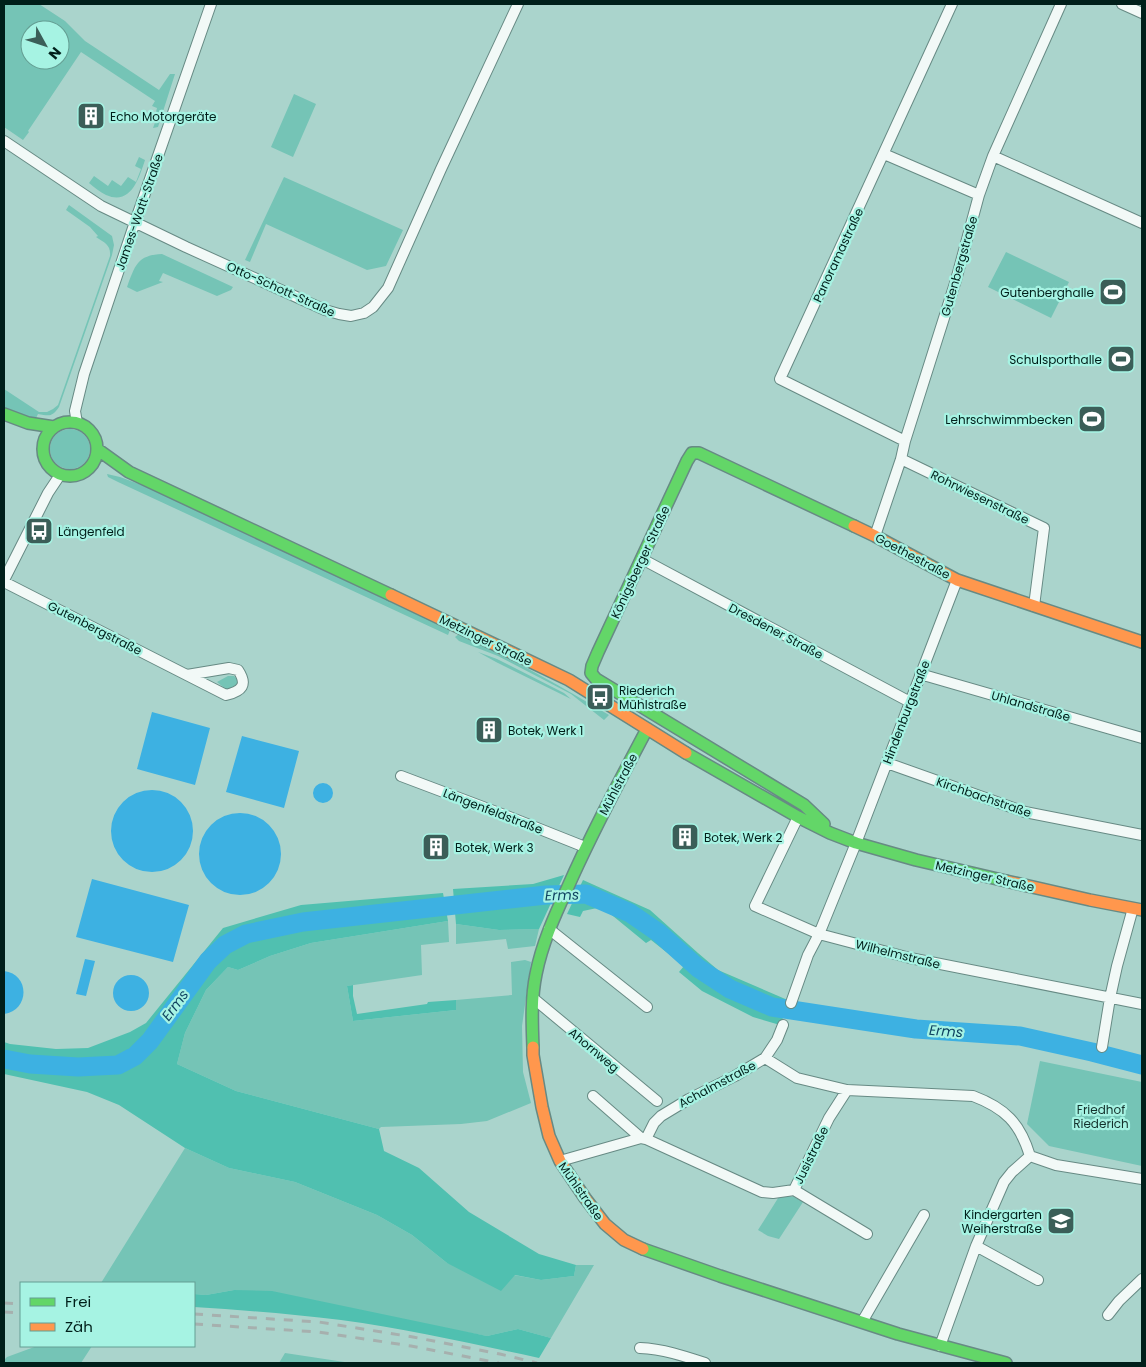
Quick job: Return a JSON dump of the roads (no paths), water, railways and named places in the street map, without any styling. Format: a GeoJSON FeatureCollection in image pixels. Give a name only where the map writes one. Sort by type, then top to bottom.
{"type":"FeatureCollection","features":[{"type":"Feature","properties":{"kind":"street","name":"James-Watt-Straße"},"geometry":{"type":"LineString","coordinates":[[76,423],[76,408],[84,374],[211,4]]}},
{"type":"Feature","properties":{"kind":"street","name":"Otto-Schott-Straße"},"geometry":{"type":"LineString","coordinates":[[4,141],[100,206],[325,310],[351,316],[364,313],[381,299],[388,288],[518,4]]}},
{"type":"Feature","properties":{"kind":"street","name":"Panoramastraße"},"geometry":{"type":"LineString","coordinates":[[905,441],[780,379],[952,4]]}},
{"type":"Feature","properties":{"kind":"street","name":"Gutenbergstraße"},"geometry":{"type":"LineString","coordinates":[[875,536],[956,280],[979,195],[994,156],[1061,4]]}},
{"type":"Feature","properties":{"kind":"street"},"geometry":{"type":"LineString","coordinates":[[1122,4],[1142,14]]}},
{"type":"Feature","properties":{"kind":"street"},"geometry":{"type":"LineString","coordinates":[[884,154],[979,195]]}},
{"type":"Feature","properties":{"kind":"street"},"geometry":{"type":"LineString","coordinates":[[994,156],[1142,223]]}},
{"type":"Feature","properties":{"kind":"street"},"geometry":{"type":"LineString","coordinates":[[8,416],[36,425],[54,427]]}},
{"type":"Feature","properties":{"kind":"street"},"geometry":{"type":"LineString","coordinates":[[8,416],[43,447]]}},
{"type":"Feature","properties":{"kind":"street"},"geometry":{"type":"LineString","coordinates":[[65,422],[76,423],[85,426],[92,432],[98,449],[96,458],[91,467],[82,474],[60,475],[51,468],[45,459],[43,447],[46,436],[54,427],[65,422]]}},
{"type":"Feature","properties":{"kind":"street","name":"Metzinger Straße"},"geometry":{"type":"LineString","coordinates":[[98,449],[129,472],[456,625],[568,680],[689,754],[798,817],[830,833],[893,854],[977,875],[1138,909]]}},
{"type":"Feature","properties":{"kind":"street","name":"Goethestraße"},"geometry":{"type":"LineString","coordinates":[[692,453],[699,452],[875,536],[957,580],[1142,642]]}},
{"type":"Feature","properties":{"kind":"street","name":"Königsberger Straße"},"geometry":{"type":"LineString","coordinates":[[591,673],[598,652],[686,461],[692,453]]}},
{"type":"Feature","properties":{"kind":"street","name":"Rohrwiesenstraße"},"geometry":{"type":"LineString","coordinates":[[900,459],[1044,528],[1034,606]]}},
{"type":"Feature","properties":{"kind":"street","name":"Metzinger Straße"},"geometry":{"type":"LineString","coordinates":[[91,467],[129,472]]}},
{"type":"Feature","properties":{"kind":"street"},"geometry":{"type":"LineString","coordinates":[[4,581],[48,493],[60,475]]}},
{"type":"Feature","properties":{"kind":"street","name":"Dresdener Straße"},"geometry":{"type":"LineString","coordinates":[[642,559],[910,702]]}},
{"type":"Feature","properties":{"kind":"street","name":"Hindenburgstraße"},"geometry":{"type":"LineString","coordinates":[[791,1003],[808,955],[819,934],[856,843],[957,580]]}},
{"type":"Feature","properties":{"kind":"street","name":"Gutenbergstraße"},"geometry":{"type":"LineString","coordinates":[[4,581],[187,675],[226,695],[236,693],[243,686],[242,677],[238,670],[229,668],[187,675]]}},
{"type":"Feature","properties":{"kind":"street","name":"Metzinger Straße"},"geometry":{"type":"LineString","coordinates":[[591,673],[596,679],[804,805],[824,824],[830,833]]}},
{"type":"Feature","properties":{"kind":"street","name":"Uhlandstraße"},"geometry":{"type":"LineString","coordinates":[[920,674],[1142,738]]}},
{"type":"Feature","properties":{"kind":"street","name":"Mühlstraße"},"geometry":{"type":"LineString","coordinates":[[647,729],[573,873],[549,929],[535,977],[532,1028],[533,1055],[549,1136],[560,1161],[605,1224],[624,1240],[644,1250],[862,1322],[940,1346],[1006,1363]]}},
{"type":"Feature","properties":{"kind":"street","name":"Kirchbachstraße"},"geometry":{"type":"LineString","coordinates":[[887,763],[1025,812],[1142,835]]}},
{"type":"Feature","properties":{"kind":"street","name":"Längenfeldstraße"},"geometry":{"type":"LineString","coordinates":[[401,776],[585,847]]}},
{"type":"Feature","properties":{"kind":"street","name":"Wilhelmstraße"},"geometry":{"type":"LineString","coordinates":[[798,817],[756,906],[819,934],[910,958],[1142,1004]]}},
{"type":"Feature","properties":{"kind":"street"},"geometry":{"type":"LineString","coordinates":[[1102,1047],[1117,966],[1138,909]]}},
{"type":"Feature","properties":{"kind":"street"},"geometry":{"type":"LineString","coordinates":[[549,929],[647,1007]]}},
{"type":"Feature","properties":{"kind":"street","name":"Ahornweg"},"geometry":{"type":"LineString","coordinates":[[533,998],[656,1101]]}},
{"type":"Feature","properties":{"kind":"street","name":"Achalmstraße"},"geometry":{"type":"LineString","coordinates":[[644,1139],[661,1116],[699,1093],[735,1076],[765,1058],[777,1040],[782,1025]]}},
{"type":"Feature","properties":{"kind":"street"},"geometry":{"type":"LineString","coordinates":[[765,1058],[797,1078],[847,1090],[973,1096],[989,1102],[1004,1112],[1019,1128],[1030,1156]]}},
{"type":"Feature","properties":{"kind":"street","name":"Jusistraße"},"geometry":{"type":"LineString","coordinates":[[593,1096],[644,1139],[762,1192],[773,1193],[794,1190],[828,1118],[847,1090]]}},
{"type":"Feature","properties":{"kind":"street"},"geometry":{"type":"LineString","coordinates":[[560,1161],[644,1139]]}},
{"type":"Feature","properties":{"kind":"street"},"geometry":{"type":"LineString","coordinates":[[1030,1156],[1056,1165],[1142,1179]]}},
{"type":"Feature","properties":{"kind":"street"},"geometry":{"type":"LineString","coordinates":[[940,1346],[976,1246],[1004,1182],[1030,1156]]}},
{"type":"Feature","properties":{"kind":"street"},"geometry":{"type":"LineString","coordinates":[[794,1190],[868,1234]]}},
{"type":"Feature","properties":{"kind":"street"},"geometry":{"type":"LineString","coordinates":[[862,1322],[924,1216]]}},
{"type":"Feature","properties":{"kind":"street"},"geometry":{"type":"LineString","coordinates":[[976,1246],[1038,1280]]}},
{"type":"Feature","properties":{"kind":"street"},"geometry":{"type":"LineString","coordinates":[[1108,1315],[1119,1301],[1142,1279]]}},
{"type":"Feature","properties":{"kind":"street"},"geometry":{"type":"LineString","coordinates":[[640,1348],[672,1353],[705,1363]]}},
{"type":"Feature","properties":{"kind":"water"},"geometry":{"type":"Polygon","coordinates":[[[152,712],[210,728],[195,785],[137,769],[152,712]]]}},
{"type":"Feature","properties":{"kind":"water"},"geometry":{"type":"Polygon","coordinates":[[[242,736],[299,751],[284,808],[226,792],[242,736]]]}},
{"type":"Feature","properties":{"kind":"water"},"geometry":{"type":"Polygon","coordinates":[[[323,783],[330,786],[333,793],[330,800],[323,803],[316,800],[313,793],[316,786],[323,783]]]}},
{"type":"Feature","properties":{"kind":"water"},"geometry":{"type":"Polygon","coordinates":[[[152,790],[168,793],[181,802],[190,815],[193,831],[190,847],[181,860],[168,869],[152,872],[136,869],[123,860],[114,847],[111,831],[114,815],[123,802],[136,793],[152,790]]]}},
{"type":"Feature","properties":{"kind":"water"},"geometry":{"type":"Polygon","coordinates":[[[240,813],[256,816],[269,825],[278,838],[281,854],[278,870],[269,883],[256,892],[240,895],[224,892],[211,883],[202,870],[199,854],[202,838],[211,825],[224,816],[240,813]]]}},
{"type":"Feature","properties":{"kind":"water"},"geometry":{"type":"Polygon","coordinates":[[[92,879],[189,905],[173,962],[76,937],[92,879]]]}},
{"type":"Feature","properties":{"kind":"water"},"geometry":{"type":"Polygon","coordinates":[[[85,959],[95,961],[86,996],[76,994],[85,959]]]}},
{"type":"Feature","properties":{"kind":"water"},"geometry":{"type":"Polygon","coordinates":[[[4,971],[19,978],[23,992],[19,1006],[13,1011],[4,1014],[4,971]]]}},
{"type":"Feature","properties":{"kind":"water"},"geometry":{"type":"Polygon","coordinates":[[[131,975],[138,976],[144,980],[148,986],[148,1000],[144,1006],[138,1010],[131,1011],[124,1010],[118,1006],[114,1000],[113,993],[114,986],[118,980],[124,976],[131,975]]]}},
{"type":"Feature","properties":{"kind":"waterway","name":"Erms"},"geometry":{"type":"LineString","coordinates":[[4,1059],[30,1064],[78,1067],[118,1065],[135,1056],[150,1041],[208,961],[225,945],[246,934],[303,922],[546,895],[586,894],[630,913],[659,933],[698,968],[730,989],[772,1007],[916,1029],[1020,1036],[1142,1065]]}},
{"type":"Feature","properties":{"kind":"railway"},"geometry":{"type":"LineString","coordinates":[[4,1303],[20,1304]]}},
{"type":"Feature","properties":{"kind":"railway"},"geometry":{"type":"LineString","coordinates":[[4,1312],[20,1313]]}},
{"type":"Feature","properties":{"kind":"railway"},"geometry":{"type":"LineString","coordinates":[[195,1314],[319,1322],[413,1337],[537,1363]]}},
{"type":"Feature","properties":{"kind":"railway"},"geometry":{"type":"LineString","coordinates":[[195,1324],[318,1332],[411,1346],[499,1363]]}},
{"type":"Feature","properties":{"kind":"place","name":"Echo Motorgeräte"},"geometry":{"type":"Point","coordinates":[91,116]}},
{"type":"Feature","properties":{"kind":"place","name":"Gutenberghalle"},"geometry":{"type":"Point","coordinates":[1113,292]}},
{"type":"Feature","properties":{"kind":"place","name":"Schulsporthalle"},"geometry":{"type":"Point","coordinates":[1121,359]}},
{"type":"Feature","properties":{"kind":"place","name":"Lehrschwimmbecken"},"geometry":{"type":"Point","coordinates":[1092,419]}},
{"type":"Feature","properties":{"kind":"place","name":"Längenfeld"},"geometry":{"type":"Point","coordinates":[39,531]}},
{"type":"Feature","properties":{"kind":"place","name":"Riederich Mühlstraße"},"geometry":{"type":"Point","coordinates":[600,697]}},
{"type":"Feature","properties":{"kind":"place","name":"Botek, Werk 1"},"geometry":{"type":"Point","coordinates":[489,730]}},
{"type":"Feature","properties":{"kind":"place","name":"Botek, Werk 2"},"geometry":{"type":"Point","coordinates":[685,837]}},
{"type":"Feature","properties":{"kind":"place","name":"Botek, Werk 3"},"geometry":{"type":"Point","coordinates":[436,847]}},
{"type":"Feature","properties":{"kind":"place","name":"Kindergarten Weiherstraße"},"geometry":{"type":"Point","coordinates":[1061,1221]}},
{"type":"Feature","properties":{"kind":"park label","name":"Friedhof Riederich"},"geometry":{"type":"Point","coordinates":[1101,1116]}}]}
